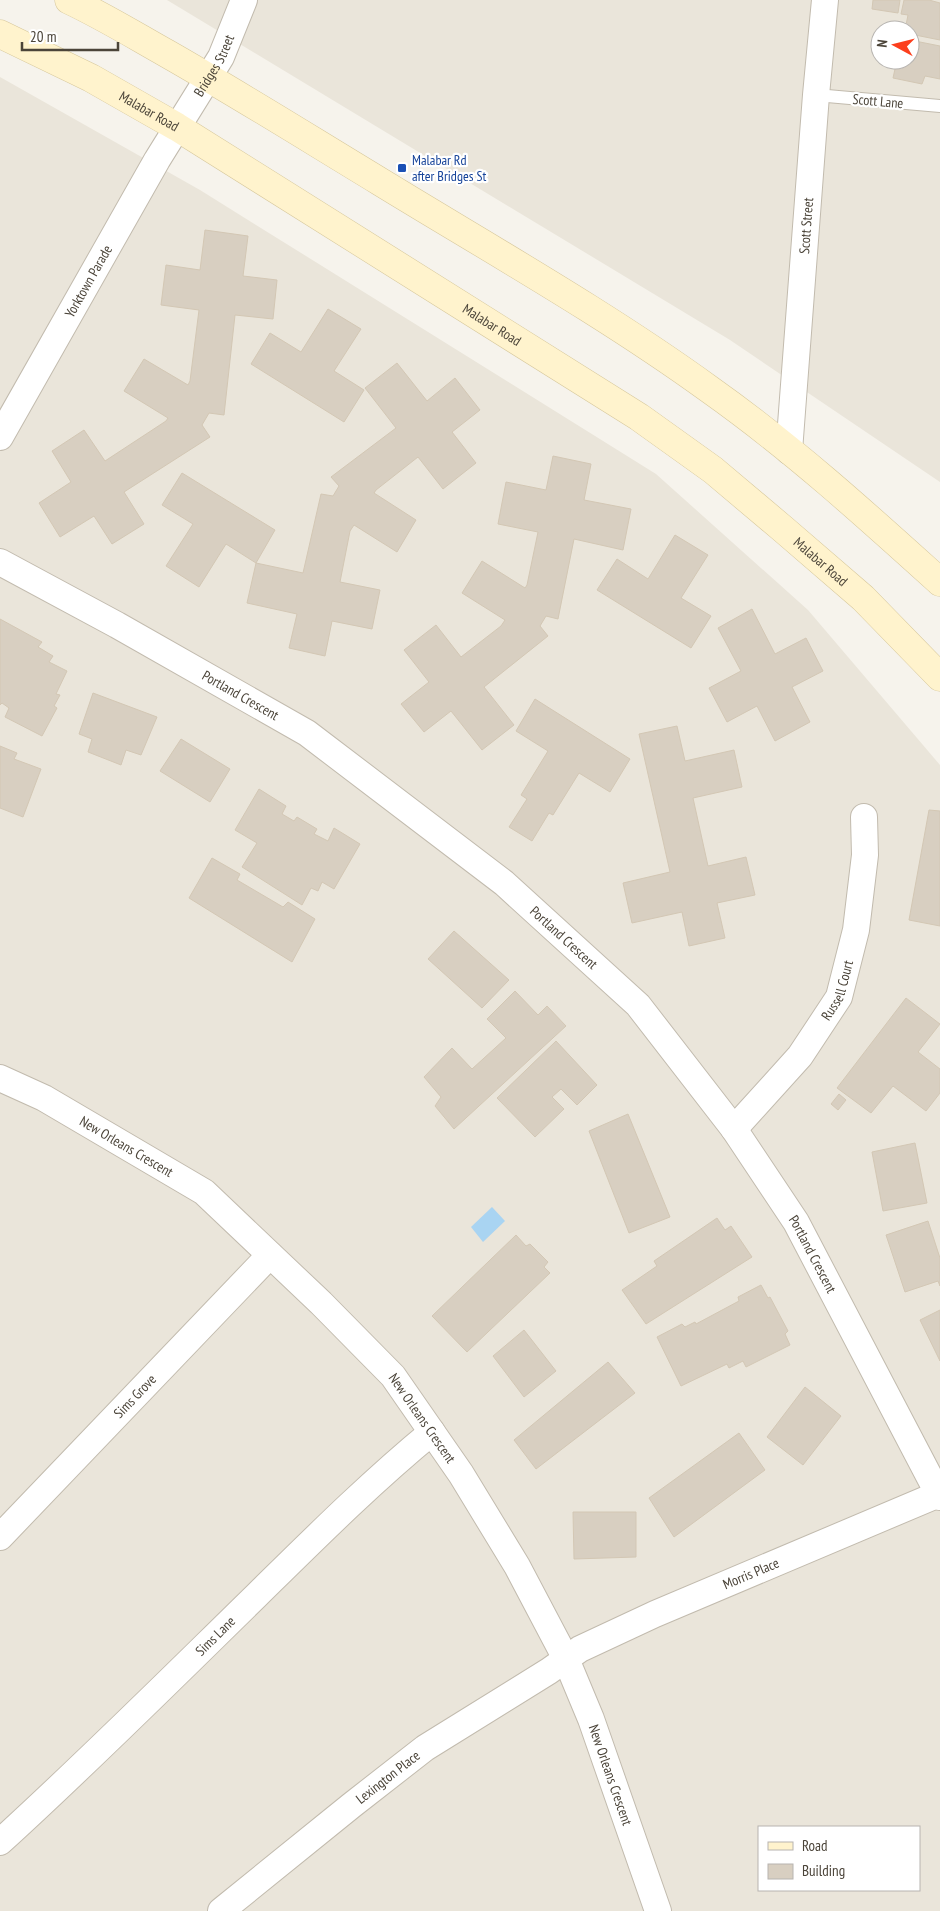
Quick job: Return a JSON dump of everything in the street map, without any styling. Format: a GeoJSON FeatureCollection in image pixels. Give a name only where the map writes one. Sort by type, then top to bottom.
{"type":"FeatureCollection","features":[{"type":"Feature","properties":{"kind":"main road"},"geometry":{"type":"LineString","coordinates":[[69,0],[96,13],[208,77],[606,320],[710,389],[789,451],[940,582]]}},
{"type":"Feature","properties":{"kind":"main road","name":"Malabar Road"},"geometry":{"type":"LineString","coordinates":[[0,34],[91,78],[177,127],[631,412],[698,459],[784,529],[863,598],[940,677]]}},
{"type":"Feature","properties":{"kind":"street","name":"Bridges Street"},"geometry":{"type":"LineString","coordinates":[[177,127],[221,58],[244,0]]}},
{"type":"Feature","properties":{"kind":"street","name":"Scott Street"},"geometry":{"type":"LineString","coordinates":[[789,451],[825,0]]}},
{"type":"Feature","properties":{"kind":"street","name":"Yorktown Parade"},"geometry":{"type":"LineString","coordinates":[[0,437],[177,127]]}},
{"type":"Feature","properties":{"kind":"street","name":"Portland Crescent"},"geometry":{"type":"LineString","coordinates":[[0,562],[117,625],[307,733],[504,883],[638,1005],[734,1129],[796,1222],[939,1495]]}},
{"type":"Feature","properties":{"kind":"street","name":"Russell Court"},"geometry":{"type":"LineString","coordinates":[[734,1129],[800,1056],[839,998],[856,930],[865,854],[864,817]]}},
{"type":"Feature","properties":{"kind":"street","name":"New Orleans Crescent"},"geometry":{"type":"LineString","coordinates":[[0,1078],[44,1098],[204,1192],[321,1303],[393,1376],[461,1474],[517,1566],[566,1658],[591,1719],[658,1911]]}},
{"type":"Feature","properties":{"kind":"street","name":"Sims Grove"},"geometry":{"type":"LineString","coordinates":[[0,1537],[270,1255]]}},
{"type":"Feature","properties":{"kind":"street","name":"Sims Lane"},"geometry":{"type":"LineString","coordinates":[[0,1842],[67,1782],[378,1478],[432,1432]]}},
{"type":"Feature","properties":{"kind":"street","name":"Morris Place"},"geometry":{"type":"LineString","coordinates":[[566,1658],[580,1649],[655,1614],[939,1495]]}},
{"type":"Feature","properties":{"kind":"street","name":"Lexington Place"},"geometry":{"type":"LineString","coordinates":[[221,1911],[425,1748],[566,1658]]}},
{"type":"Feature","properties":{"kind":"lane","name":"Scott Lane"},"geometry":{"type":"LineString","coordinates":[[816,95],[940,106]]}},
{"type":"Feature","properties":{"kind":"shaded area"},"geometry":{"type":"Polygon","coordinates":[[[167,0],[940,0],[940,482],[730,340],[167,0]]]}},
{"type":"Feature","properties":{"kind":"shaded area"},"geometry":{"type":"Polygon","coordinates":[[[0,77],[200,190],[656,474],[808,610],[940,765],[940,1911],[0,1911],[0,77]]]}},
{"type":"Feature","properties":{"kind":"water"},"geometry":{"type":"Polygon","coordinates":[[[492,1207],[505,1221],[483,1242],[471,1227],[492,1207]]]}},
{"type":"Feature","properties":{"kind":"building"},"geometry":{"type":"Polygon","coordinates":[[[873,0],[900,0],[898,13],[872,9],[873,0]]]}},
{"type":"Feature","properties":{"kind":"building"},"geometry":{"type":"Polygon","coordinates":[[[904,0],[929,0],[940,3],[940,40],[920,36],[920,20],[907,20],[908,15],[901,14],[904,0]]]}},
{"type":"Feature","properties":{"kind":"building"},"geometry":{"type":"Polygon","coordinates":[[[920,42],[940,46],[940,79],[925,76],[922,84],[893,78],[895,70],[920,70],[920,42]]]}},
{"type":"Feature","properties":{"kind":"building"},"geometry":{"type":"Polygon","coordinates":[[[205,230],[248,236],[243,276],[277,280],[273,319],[235,315],[224,415],[209,413],[202,425],[210,437],[124,492],[144,524],[112,544],[94,516],[60,537],[39,503],[71,482],[52,451],[84,430],[105,461],[166,421],[168,418],[124,391],[144,359],[188,385],[190,381],[199,310],[161,305],[166,265],[200,270],[205,230]]]}},
{"type":"Feature","properties":{"kind":"building"},"geometry":{"type":"Polygon","coordinates":[[[328,309],[361,329],[334,371],[364,390],[344,422],[251,364],[270,333],[301,352],[328,309]]]}},
{"type":"Feature","properties":{"kind":"building"},"geometry":{"type":"Polygon","coordinates":[[[397,363],[427,401],[455,378],[480,410],[452,432],[476,463],[443,489],[418,457],[376,490],[374,493],[416,520],[397,552],[354,525],[350,531],[340,582],[380,590],[372,629],[332,621],[325,656],[289,648],[297,614],[247,603],[256,563],[303,573],[321,494],[333,496],[339,486],[331,477],[396,428],[365,388],[397,363]]]}},
{"type":"Feature","properties":{"kind":"building"},"geometry":{"type":"Polygon","coordinates":[[[553,456],[591,464],[584,500],[631,509],[623,550],[574,539],[558,619],[546,616],[540,626],[548,636],[484,687],[514,725],[482,750],[451,711],[424,732],[401,704],[429,682],[404,650],[436,625],[461,657],[501,626],[505,620],[462,593],[482,561],[525,588],[527,585],[538,532],[498,524],[506,482],[546,490],[553,456]]]}},
{"type":"Feature","properties":{"kind":"building"},"geometry":{"type":"Polygon","coordinates":[[[182,473],[275,530],[256,563],[226,544],[199,587],[166,566],[193,524],[162,505],[182,473]]]}},
{"type":"Feature","properties":{"kind":"building"},"geometry":{"type":"Polygon","coordinates":[[[675,535],[708,555],[681,598],[711,616],[691,648],[597,590],[617,559],[648,579],[675,535]]]}},
{"type":"Feature","properties":{"kind":"building"},"geometry":{"type":"Polygon","coordinates":[[[752,609],[775,654],[806,638],[823,671],[792,687],[810,722],[775,741],[757,706],[727,722],[709,688],[741,671],[718,628],[752,609]]]}},
{"type":"Feature","properties":{"kind":"building"},"geometry":{"type":"Polygon","coordinates":[[[0,619],[42,642],[38,647],[53,656],[49,662],[67,671],[56,694],[60,695],[54,706],[57,708],[42,736],[5,717],[9,708],[2,703],[0,705],[0,619]]]}},
{"type":"Feature","properties":{"kind":"building"},"geometry":{"type":"Polygon","coordinates":[[[93,693],[157,717],[141,755],[126,750],[121,765],[88,752],[92,739],[79,734],[93,693]]]}},
{"type":"Feature","properties":{"kind":"building"},"geometry":{"type":"Polygon","coordinates":[[[535,699],[630,759],[610,792],[579,773],[553,815],[549,813],[532,841],[509,827],[527,799],[521,795],[548,751],[516,731],[535,699]]]}},
{"type":"Feature","properties":{"kind":"building"},"geometry":{"type":"Polygon","coordinates":[[[677,726],[685,761],[734,750],[742,787],[693,798],[708,866],[746,857],[755,895],[717,903],[725,938],[689,946],[682,912],[632,923],[623,883],[670,872],[639,734],[677,726]]]}},
{"type":"Feature","properties":{"kind":"building"},"geometry":{"type":"Polygon","coordinates":[[[181,739],[230,769],[210,802],[160,771],[181,739]]]}},
{"type":"Feature","properties":{"kind":"building"},"geometry":{"type":"Polygon","coordinates":[[[0,746],[17,753],[14,759],[41,769],[23,817],[0,808],[0,746]]]}},
{"type":"Feature","properties":{"kind":"building"},"geometry":{"type":"Polygon","coordinates":[[[259,789],[286,806],[282,814],[294,821],[297,817],[317,829],[314,834],[328,841],[334,828],[360,844],[334,889],[322,882],[318,891],[311,888],[302,905],[242,867],[257,843],[235,830],[259,789]]]}},
{"type":"Feature","properties":{"kind":"building"},"geometry":{"type":"Polygon","coordinates":[[[929,810],[940,811],[940,926],[909,920],[929,810]]]}},
{"type":"Feature","properties":{"kind":"building"},"geometry":{"type":"Polygon","coordinates":[[[212,858],[240,874],[237,880],[283,907],[288,902],[315,919],[292,962],[189,898],[212,858]]]}},
{"type":"Feature","properties":{"kind":"building"},"geometry":{"type":"Polygon","coordinates":[[[454,931],[509,980],[482,1008],[428,959],[454,931]]]}},
{"type":"Feature","properties":{"kind":"building"},"geometry":{"type":"Polygon","coordinates":[[[515,991],[538,1015],[547,1006],[566,1026],[454,1129],[435,1106],[441,1097],[424,1077],[452,1048],[472,1069],[506,1038],[487,1019],[515,991]]]}},
{"type":"Feature","properties":{"kind":"building"},"geometry":{"type":"Polygon","coordinates":[[[906,998],[940,1024],[918,1052],[940,1069],[940,1093],[926,1111],[893,1086],[871,1113],[837,1088],[906,998]]]}},
{"type":"Feature","properties":{"kind":"building"},"geometry":{"type":"Polygon","coordinates":[[[556,1041],[597,1085],[577,1105],[561,1089],[552,1097],[564,1109],[535,1137],[497,1098],[556,1041]]]}},
{"type":"Feature","properties":{"kind":"building"},"geometry":{"type":"Polygon","coordinates":[[[839,1094],[846,1100],[838,1110],[831,1104],[839,1094]]]}},
{"type":"Feature","properties":{"kind":"building"},"geometry":{"type":"Polygon","coordinates":[[[628,1114],[670,1217],[629,1233],[589,1131],[628,1114]]]}},
{"type":"Feature","properties":{"kind":"building"},"geometry":{"type":"Polygon","coordinates":[[[915,1143],[927,1203],[883,1211],[872,1152],[915,1143]]]}},
{"type":"Feature","properties":{"kind":"building"},"geometry":{"type":"Polygon","coordinates":[[[717,1218],[725,1230],[731,1226],[752,1257],[646,1324],[622,1290],[657,1266],[654,1261],[717,1218]]]}},
{"type":"Feature","properties":{"kind":"building"},"geometry":{"type":"Polygon","coordinates":[[[928,1221],[940,1258],[940,1286],[938,1281],[905,1292],[886,1235],[928,1221]]]}},
{"type":"Feature","properties":{"kind":"building"},"geometry":{"type":"Polygon","coordinates":[[[516,1235],[526,1246],[530,1244],[548,1262],[544,1267],[550,1273],[467,1352],[432,1316],[516,1235]]]}},
{"type":"Feature","properties":{"kind":"building"},"geometry":{"type":"Polygon","coordinates":[[[761,1285],[768,1298],[770,1297],[788,1331],[785,1334],[790,1345],[746,1367],[743,1361],[729,1368],[727,1364],[681,1386],[657,1337],[682,1324],[685,1327],[695,1322],[696,1324],[739,1301],[738,1297],[761,1285]]]}},
{"type":"Feature","properties":{"kind":"building"},"geometry":{"type":"Polygon","coordinates":[[[940,1310],[940,1361],[920,1320],[940,1310]]]}},
{"type":"Feature","properties":{"kind":"building"},"geometry":{"type":"Polygon","coordinates":[[[524,1330],[556,1371],[524,1397],[493,1356],[524,1330]]]}},
{"type":"Feature","properties":{"kind":"building"},"geometry":{"type":"Polygon","coordinates":[[[608,1362],[635,1393],[536,1469],[514,1440],[608,1362]]]}},
{"type":"Feature","properties":{"kind":"building"},"geometry":{"type":"Polygon","coordinates":[[[805,1387],[841,1416],[803,1465],[767,1437],[805,1387]]]}},
{"type":"Feature","properties":{"kind":"building"},"geometry":{"type":"Polygon","coordinates":[[[739,1433],[765,1470],[674,1537],[649,1498],[739,1433]]]}},
{"type":"Feature","properties":{"kind":"building"},"geometry":{"type":"Polygon","coordinates":[[[573,1512],[636,1512],[636,1557],[574,1559],[573,1512]]]}},
{"type":"Feature","properties":{"kind":"place","name":"Malabar Rd after Bridges St"},"geometry":{"type":"Point","coordinates":[402,168]}}]}
